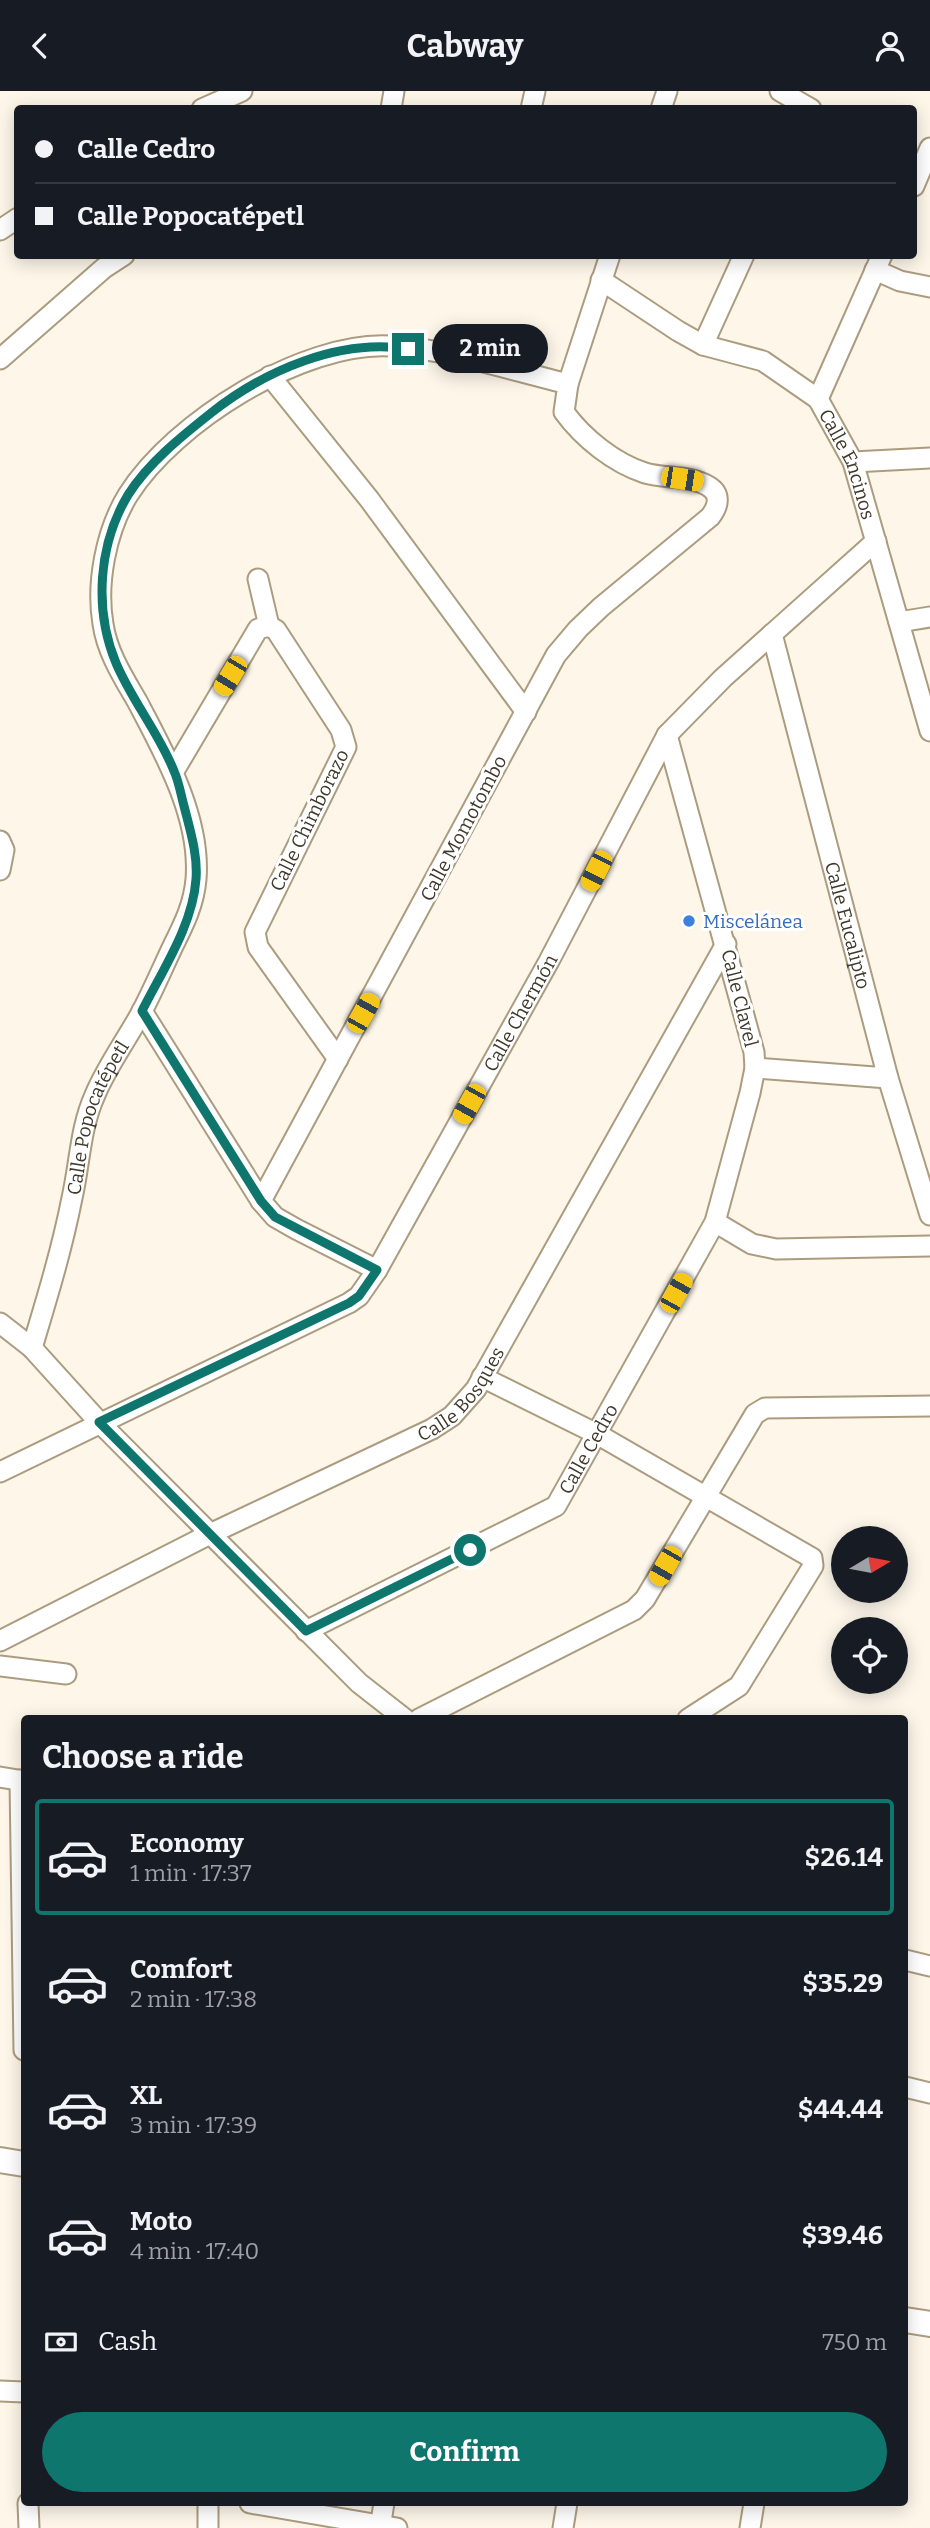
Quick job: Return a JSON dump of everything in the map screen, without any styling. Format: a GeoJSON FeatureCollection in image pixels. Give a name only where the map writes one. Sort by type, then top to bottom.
{"type":"FeatureCollection","features":[{"type":"Feature","properties":{"kind":"street"},"geometry":{"type":"LineString","coordinates":[[211,105],[242,91]]}},
{"type":"Feature","properties":{"kind":"street"},"geometry":{"type":"LineString","coordinates":[[780,91],[804,105]]}},
{"type":"Feature","properties":{"kind":"street"},"geometry":{"type":"LineString","coordinates":[[917,179],[930,148]]}},
{"type":"Feature","properties":{"kind":"street"},"geometry":{"type":"LineString","coordinates":[[0,359],[118,259]]}},
{"type":"Feature","properties":{"kind":"street"},"geometry":{"type":"LineString","coordinates":[[568,384],[609,259]]}},
{"type":"Feature","properties":{"kind":"street"},"geometry":{"type":"LineString","coordinates":[[703,345],[742,259]]}},
{"type":"Feature","properties":{"kind":"street"},"geometry":{"type":"LineString","coordinates":[[818,399],[879,263],[900,281],[930,287]]}},
{"type":"Feature","properties":{"kind":"street","name":"Calle Encinos"},"geometry":{"type":"LineString","coordinates":[[601,280],[703,345],[764,361],[818,399],[853,461],[930,731]]}},
{"type":"Feature","properties":{"kind":"street","name":"Calle Popocatépetl"},"geometry":{"type":"LineString","coordinates":[[32,1347],[60,1257],[75,1184],[82,1132],[95,1094],[142,1011],[190,911],[196,879],[194,845],[174,771],[117,665],[103,627],[101,599],[106,553],[129,493],[182,437],[224,403],[270,376],[304,361],[351,349],[389,346],[446,355],[568,384]]}},
{"type":"Feature","properties":{"kind":"street"},"geometry":{"type":"LineString","coordinates":[[270,376],[369,499],[526,712]]}},
{"type":"Feature","properties":{"kind":"street","name":"Calle Momotombo"},"geometry":{"type":"LineString","coordinates":[[261,1201],[556,655],[578,629],[710,517],[718,507],[718,499],[711,487],[698,482],[645,473],[610,456],[573,424],[564,412],[568,384]]}},
{"type":"Feature","properties":{"kind":"street"},"geometry":{"type":"LineString","coordinates":[[853,461],[930,458]]}},
{"type":"Feature","properties":{"kind":"street","name":"Calle Chermón"},"geometry":{"type":"LineString","coordinates":[[0,1472],[359,1296],[377,1270],[549,961],[667,735],[689,709],[876,541]]}},
{"type":"Feature","properties":{"kind":"street"},"geometry":{"type":"LineString","coordinates":[[174,771],[258,629],[269,626],[258,579]]}},
{"type":"Feature","properties":{"kind":"street"},"geometry":{"type":"LineString","coordinates":[[899,622],[930,617]]}},
{"type":"Feature","properties":{"kind":"street","name":"Calle Chimborazo"},"geometry":{"type":"LineString","coordinates":[[269,626],[276,629],[347,740],[346,747],[255,932],[258,947],[338,1059]]}},
{"type":"Feature","properties":{"kind":"street","name":"Calle Eucalipto"},"geometry":{"type":"LineString","coordinates":[[772,634],[888,1078],[930,1215]]}},
{"type":"Feature","properties":{"kind":"street","name":"Calle Clavel"},"geometry":{"type":"LineString","coordinates":[[667,735],[754,1052],[755,1068],[715,1222]]}},
{"type":"Feature","properties":{"kind":"street"},"geometry":{"type":"LineString","coordinates":[[0,841],[4,850],[0,870]]}},
{"type":"Feature","properties":{"kind":"street","name":"Calle Bosques"},"geometry":{"type":"LineString","coordinates":[[0,1641],[210,1534],[432,1429],[465,1403],[726,944]]}},
{"type":"Feature","properties":{"kind":"street"},"geometry":{"type":"LineString","coordinates":[[142,1011],[261,1201],[275,1217],[377,1270]]}},
{"type":"Feature","properties":{"kind":"street"},"geometry":{"type":"LineString","coordinates":[[755,1068],[888,1078]]}},
{"type":"Feature","properties":{"kind":"street"},"geometry":{"type":"LineString","coordinates":[[715,1222],[752,1244],[776,1249],[930,1245]]}},
{"type":"Feature","properties":{"kind":"street","name":"Calle Cedro"},"geometry":{"type":"LineString","coordinates":[[306,1631],[556,1506],[715,1222]]}},
{"type":"Feature","properties":{"kind":"street"},"geometry":{"type":"LineString","coordinates":[[0,1323],[32,1347],[99,1422],[359,1683],[400,1715]]}},
{"type":"Feature","properties":{"kind":"street"},"geometry":{"type":"LineString","coordinates":[[482,1377],[597,1434],[809,1555],[813,1566],[751,1671],[730,1695],[695,1715]]}},
{"type":"Feature","properties":{"kind":"street"},"geometry":{"type":"LineString","coordinates":[[427,1715],[634,1610],[645,1599],[755,1414],[765,1408],[930,1406]]}},
{"type":"Feature","properties":{"kind":"street"},"geometry":{"type":"LineString","coordinates":[[0,1666],[66,1674]]}},
{"type":"Feature","properties":{"kind":"street"},"geometry":{"type":"LineString","coordinates":[[0,1777],[21,1780]]}},
{"type":"Feature","properties":{"kind":"street"},"geometry":{"type":"LineString","coordinates":[[908,1961],[930,1966]]}},
{"type":"Feature","properties":{"kind":"street"},"geometry":{"type":"LineString","coordinates":[[908,2088],[930,2093]]}},
{"type":"Feature","properties":{"kind":"street"},"geometry":{"type":"LineString","coordinates":[[0,2160],[21,2164]]}},
{"type":"Feature","properties":{"kind":"street"},"geometry":{"type":"LineString","coordinates":[[908,2320],[930,2324]]}},
{"type":"Feature","properties":{"kind":"street"},"geometry":{"type":"LineString","coordinates":[[0,2392],[21,2392]]}},
{"type":"Feature","properties":{"kind":"street"},"geometry":{"type":"LineString","coordinates":[[28,2506],[29,2528]]}},
{"type":"Feature","properties":{"kind":"street"},"geometry":{"type":"LineString","coordinates":[[208,2506],[208,2528]]}},
{"type":"Feature","properties":{"kind":"street"},"geometry":{"type":"LineString","coordinates":[[267,2506],[386,2527],[384,2506]]}},
{"type":"Feature","properties":{"kind":"street"},"geometry":{"type":"LineString","coordinates":[[563,2528],[567,2506]]}},
{"type":"Feature","properties":{"kind":"street"},"geometry":{"type":"LineString","coordinates":[[750,2528],[754,2506]]}},
{"type":"Feature","properties":{"kind":"place","name":"Miscelánea"},"geometry":{"type":"Point","coordinates":[689,921]}},
{"type":"Feature","properties":{"kind":"route"},"geometry":{"type":"LineString","coordinates":[[408,349],[389,346],[351,349],[304,361],[270,376],[224,403],[182,437],[129,493],[106,553],[101,599],[103,627],[117,665],[174,771],[194,845],[196,879],[190,911],[142,1011],[261,1201],[275,1217],[377,1270],[359,1296],[349,1303],[99,1422],[306,1631],[470,1550]]}}]}
